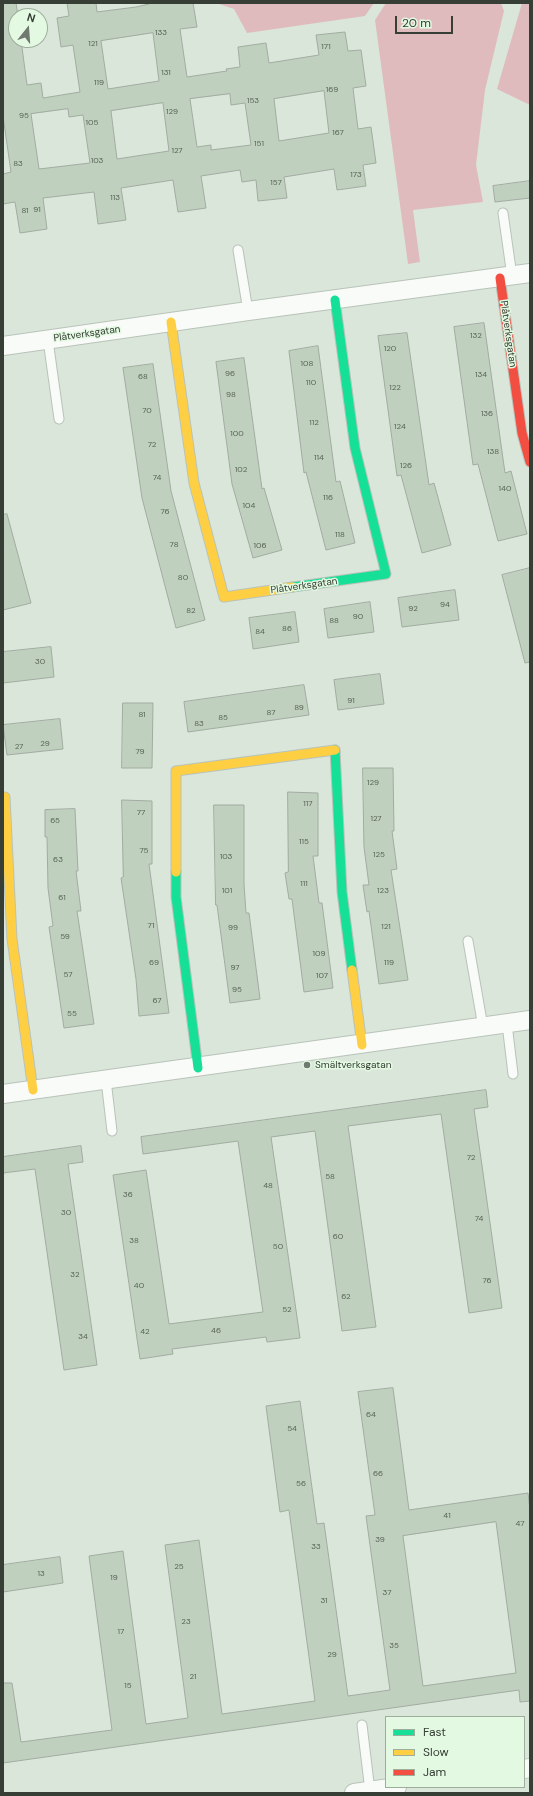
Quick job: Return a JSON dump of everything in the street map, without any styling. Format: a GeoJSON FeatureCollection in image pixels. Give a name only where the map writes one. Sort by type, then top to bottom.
{"type":"FeatureCollection","features":[{"type":"Feature","properties":{"kind":"street","name":"Plåtverksgatan"},"geometry":{"type":"LineString","coordinates":[[3,346],[530,273]]}},
{"type":"Feature","properties":{"kind":"street","name":"Plåtverksgatan"},"geometry":{"type":"LineString","coordinates":[[506,277],[522,433],[530,462]]}},
{"type":"Feature","properties":{"kind":"street","name":"Plåtverksgatan"},"geometry":{"type":"LineString","coordinates":[[170,322],[194,483],[224,597],[386,574],[355,448],[335,300]]}},
{"type":"Feature","properties":{"kind":"street"},"geometry":{"type":"LineString","coordinates":[[198,1068],[176,897],[176,771],[336,750],[342,892],[362,1044]]}},
{"type":"Feature","properties":{"kind":"street"},"geometry":{"type":"LineString","coordinates":[[3,797],[5,796],[12,939],[33,1090]]}},
{"type":"Feature","properties":{"kind":"street"},"geometry":{"type":"LineString","coordinates":[[3,1094],[198,1068],[530,1020]]}},
{"type":"Feature","properties":{"kind":"street"},"geometry":{"type":"LineString","coordinates":[[362,1792],[390,1788]]}},
{"type":"Feature","properties":{"kind":"lane"},"geometry":{"type":"LineString","coordinates":[[503,213],[506,277]]}},
{"type":"Feature","properties":{"kind":"lane"},"geometry":{"type":"LineString","coordinates":[[238,250],[248,311]]}},
{"type":"Feature","properties":{"kind":"lane"},"geometry":{"type":"LineString","coordinates":[[48,340],[60,419]]}},
{"type":"Feature","properties":{"kind":"lane"},"geometry":{"type":"LineString","coordinates":[[468,940],[483,1027]]}},
{"type":"Feature","properties":{"kind":"lane"},"geometry":{"type":"LineString","coordinates":[[507,1024],[514,1074]]}},
{"type":"Feature","properties":{"kind":"lane"},"geometry":{"type":"LineString","coordinates":[[106,1080],[112,1131]]}},
{"type":"Feature","properties":{"kind":"lane"},"geometry":{"type":"LineString","coordinates":[[362,1725],[362,1792]]}},
{"type":"Feature","properties":{"kind":"shaded area"},"geometry":{"type":"Polygon","coordinates":[[[216,3],[374,3],[365,16],[247,33],[234,9],[216,3]]]}},
{"type":"Feature","properties":{"kind":"shaded area"},"geometry":{"type":"Polygon","coordinates":[[[386,3],[501,3],[504,11],[485,90],[476,165],[483,202],[413,210],[420,262],[408,264],[375,20],[386,3]]]}},
{"type":"Feature","properties":{"kind":"shaded area"},"geometry":{"type":"Polygon","coordinates":[[[522,3],[530,3],[530,105],[497,89],[522,3]]]}},
{"type":"Feature","properties":{"kind":"building"},"geometry":{"type":"Polygon","coordinates":[[[3,3],[16,3],[17,8],[8,8],[8,48],[22,48],[27,85],[41,83],[43,98],[80,92],[73,45],[61,47],[57,18],[69,16],[67,3],[96,3],[97,12],[136,7],[149,3],[193,3],[197,27],[180,29],[187,77],[227,71],[226,69],[240,67],[238,47],[266,43],[269,63],[319,55],[316,35],[345,32],[348,51],[361,50],[366,86],[353,88],[358,129],[371,127],[376,163],[363,165],[366,186],[337,190],[334,169],[284,177],[287,198],[258,201],[256,180],[242,182],[240,170],[201,176],[206,208],[178,212],[173,180],[121,188],[126,220],[98,224],[94,192],[43,198],[47,229],[20,233],[15,202],[3,204],[3,174],[11,172],[3,116],[3,3]],[[153,33],[101,41],[108,89],[159,81],[153,33]],[[324,91],[274,99],[279,141],[329,133],[324,91]],[[230,94],[190,99],[197,147],[211,145],[211,150],[251,145],[245,103],[231,105],[230,94]],[[163,103],[111,111],[117,159],[169,151],[163,103]],[[68,109],[31,114],[39,169],[90,163],[83,115],[69,117],[68,109]]]}},
{"type":"Feature","properties":{"kind":"building"},"geometry":{"type":"Polygon","coordinates":[[[530,181],[530,198],[495,202],[493,186],[530,181]]]}},
{"type":"Feature","properties":{"kind":"building"},"geometry":{"type":"Polygon","coordinates":[[[484,323],[505,473],[511,471],[527,534],[498,541],[478,464],[473,465],[454,327],[484,323]]]}},
{"type":"Feature","properties":{"kind":"building"},"geometry":{"type":"Polygon","coordinates":[[[407,333],[429,485],[434,483],[451,545],[422,553],[401,475],[397,476],[378,336],[407,333]]]}},
{"type":"Feature","properties":{"kind":"building"},"geometry":{"type":"Polygon","coordinates":[[[318,346],[336,482],[340,481],[355,543],[326,550],[306,472],[304,473],[289,351],[318,346]]]}},
{"type":"Feature","properties":{"kind":"building"},"geometry":{"type":"Polygon","coordinates":[[[244,358],[262,489],[264,488],[282,550],[253,558],[232,484],[216,362],[244,358]]]}},
{"type":"Feature","properties":{"kind":"building"},"geometry":{"type":"Polygon","coordinates":[[[153,364],[171,491],[205,620],[176,628],[142,498],[123,368],[153,364]]]}},
{"type":"Feature","properties":{"kind":"building"},"geometry":{"type":"Polygon","coordinates":[[[7,514],[31,603],[3,610],[3,515],[7,514]]]}},
{"type":"Feature","properties":{"kind":"building"},"geometry":{"type":"Polygon","coordinates":[[[530,568],[530,662],[525,663],[502,575],[530,568]]]}},
{"type":"Feature","properties":{"kind":"building"},"geometry":{"type":"Polygon","coordinates":[[[455,590],[459,620],[402,627],[398,598],[455,590]]]}},
{"type":"Feature","properties":{"kind":"building"},"geometry":{"type":"Polygon","coordinates":[[[370,602],[374,632],[328,638],[324,609],[370,602]]]}},
{"type":"Feature","properties":{"kind":"building"},"geometry":{"type":"Polygon","coordinates":[[[295,612],[299,642],[253,649],[249,618],[295,612]]]}},
{"type":"Feature","properties":{"kind":"building"},"geometry":{"type":"Polygon","coordinates":[[[51,647],[54,677],[3,683],[3,652],[51,647]]]}},
{"type":"Feature","properties":{"kind":"building"},"geometry":{"type":"Polygon","coordinates":[[[380,674],[384,704],[338,710],[334,680],[380,674]]]}},
{"type":"Feature","properties":{"kind":"building"},"geometry":{"type":"Polygon","coordinates":[[[304,685],[309,715],[188,732],[184,702],[304,685]]]}},
{"type":"Feature","properties":{"kind":"building"},"geometry":{"type":"Polygon","coordinates":[[[123,703],[153,703],[152,768],[122,768],[123,703]]]}},
{"type":"Feature","properties":{"kind":"building"},"geometry":{"type":"Polygon","coordinates":[[[60,719],[63,749],[7,755],[3,725],[60,719]]]}},
{"type":"Feature","properties":{"kind":"building"},"geometry":{"type":"Polygon","coordinates":[[[363,768],[393,768],[394,831],[392,831],[397,869],[391,870],[408,980],[379,984],[369,911],[367,912],[363,885],[369,885],[364,847],[363,768]]]}},
{"type":"Feature","properties":{"kind":"building"},"geometry":{"type":"Polygon","coordinates":[[[288,792],[318,793],[318,856],[313,856],[319,903],[322,903],[333,988],[304,992],[292,899],[289,899],[285,873],[288,872],[288,792]]]}},
{"type":"Feature","properties":{"kind":"building"},"geometry":{"type":"Polygon","coordinates":[[[122,800],[152,801],[152,864],[149,864],[169,1013],[139,1016],[136,979],[121,878],[123,877],[122,800]]]}},
{"type":"Feature","properties":{"kind":"building"},"geometry":{"type":"Polygon","coordinates":[[[214,805],[244,805],[244,884],[246,913],[249,913],[260,999],[230,1003],[216,905],[214,805]]]}},
{"type":"Feature","properties":{"kind":"building"},"geometry":{"type":"Polygon","coordinates":[[[75,809],[78,871],[76,871],[81,911],[77,911],[94,1024],[64,1028],[49,927],[53,926],[48,888],[45,810],[75,809]]]}},
{"type":"Feature","properties":{"kind":"building"},"geometry":{"type":"Polygon","coordinates":[[[486,1090],[488,1107],[474,1109],[502,1308],[469,1313],[441,1114],[348,1126],[376,1327],[342,1331],[315,1131],[271,1137],[300,1338],[267,1342],[266,1337],[172,1349],[173,1354],[140,1359],[113,1175],[146,1170],[169,1324],[263,1312],[238,1141],[143,1154],[141,1137],[486,1090]]]}},
{"type":"Feature","properties":{"kind":"building"},"geometry":{"type":"Polygon","coordinates":[[[81,1146],[83,1162],[68,1164],[97,1365],[64,1370],[35,1169],[3,1173],[3,1157],[81,1146]]]}},
{"type":"Feature","properties":{"kind":"building"},"geometry":{"type":"Polygon","coordinates":[[[393,1388],[409,1510],[528,1493],[530,1510],[530,1701],[520,1702],[519,1690],[3,1763],[3,1683],[12,1683],[21,1742],[112,1730],[89,1556],[123,1551],[146,1724],[188,1718],[165,1545],[199,1540],[222,1714],[315,1701],[289,1510],[280,1512],[266,1406],[300,1401],[317,1524],[324,1523],[348,1696],[390,1690],[366,1516],[375,1515],[358,1392],[393,1388]],[[496,1522],[403,1536],[423,1686],[516,1673],[496,1522]]]}},
{"type":"Feature","properties":{"kind":"building"},"geometry":{"type":"Polygon","coordinates":[[[60,1557],[63,1583],[3,1592],[3,1565],[60,1557]]]}},
{"type":"Feature","properties":{"kind":"traffic: fast"},"geometry":{"type":"LineString","coordinates":[[293,587],[386,574],[355,448],[335,300]]}},
{"type":"Feature","properties":{"kind":"traffic: fast"},"geometry":{"type":"LineString","coordinates":[[335,750],[342,892],[352,970]]}},
{"type":"Feature","properties":{"kind":"traffic: fast"},"geometry":{"type":"LineString","coordinates":[[176,872],[176,897],[198,1068]]}},
{"type":"Feature","properties":{"kind":"traffic: slow"},"geometry":{"type":"LineString","coordinates":[[171,322],[194,483],[224,597],[293,587]]}},
{"type":"Feature","properties":{"kind":"traffic: slow"},"geometry":{"type":"LineString","coordinates":[[176,872],[176,771],[335,750]]}},
{"type":"Feature","properties":{"kind":"traffic: slow"},"geometry":{"type":"LineString","coordinates":[[3,797],[5,797],[12,939],[33,1090]]}},
{"type":"Feature","properties":{"kind":"traffic: slow"},"geometry":{"type":"LineString","coordinates":[[352,970],[362,1045]]}},
{"type":"Feature","properties":{"kind":"traffic: jam"},"geometry":{"type":"LineString","coordinates":[[500,278],[522,433],[530,462]]}},
{"type":"Feature","properties":{"kind":"place","name":"Smältverksgatan"},"geometry":{"type":"Point","coordinates":[307,1065]}}]}
